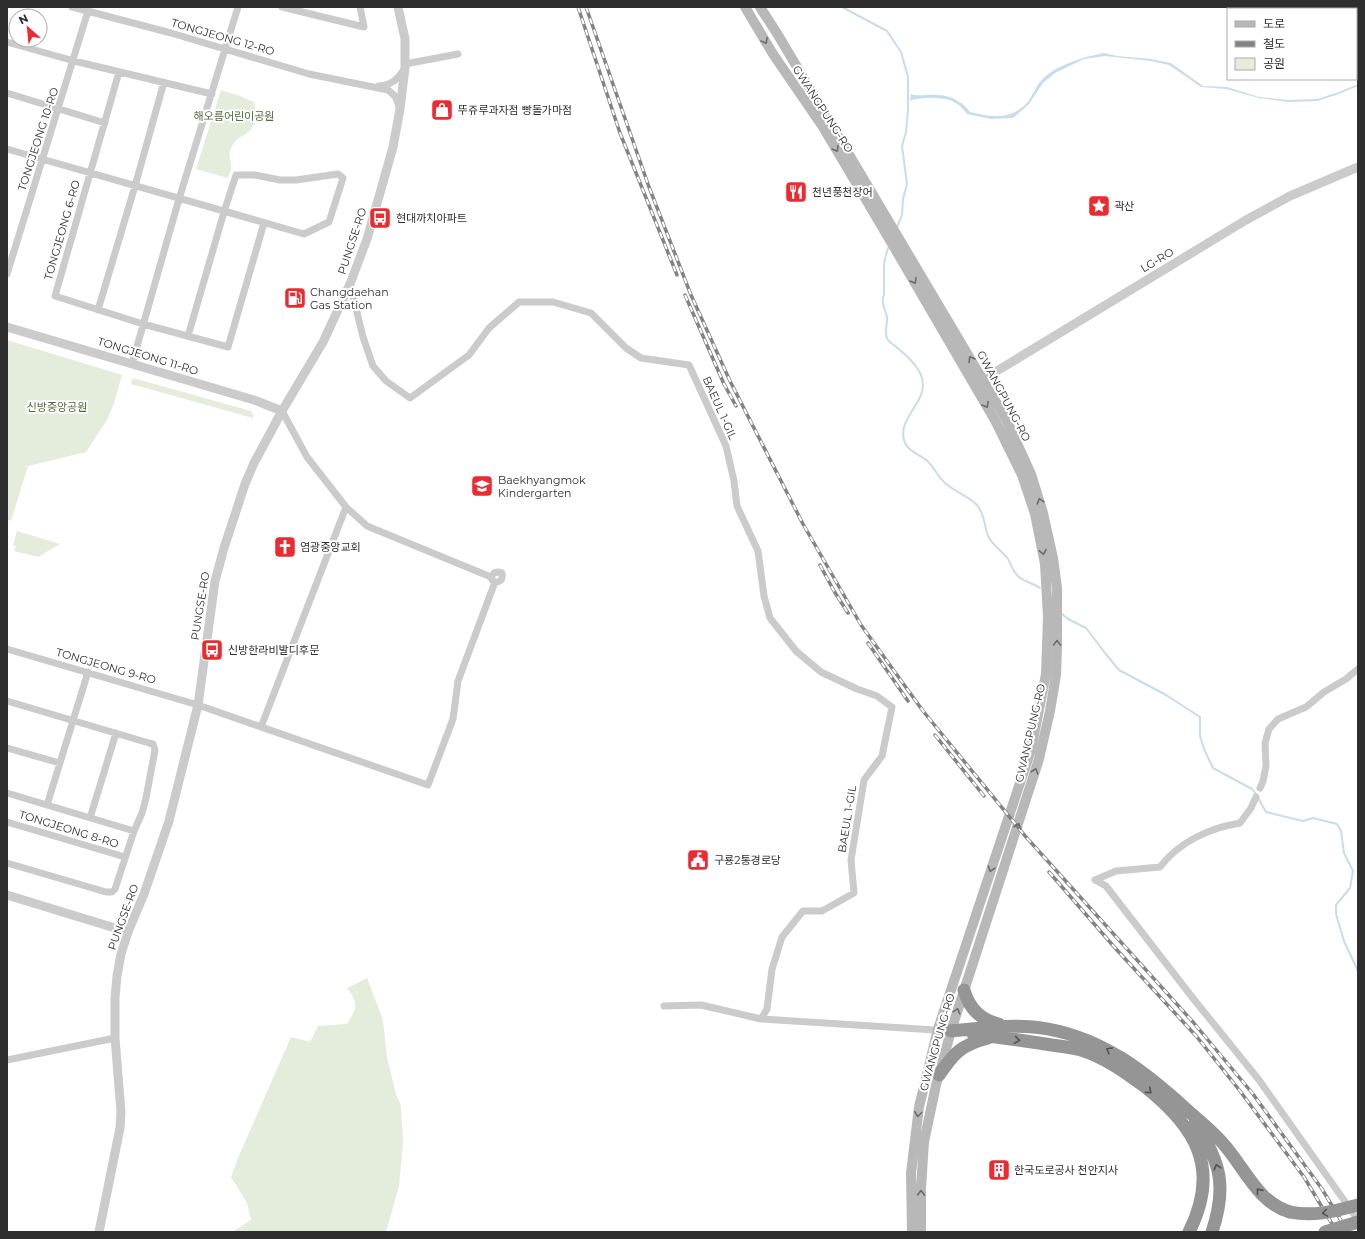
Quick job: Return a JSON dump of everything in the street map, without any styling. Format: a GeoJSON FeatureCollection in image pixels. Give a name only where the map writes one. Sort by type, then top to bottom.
{"type":"FeatureCollection","features":[{"type":"Feature","properties":{"kind":"highway"},"geometry":{"type":"LineString","coordinates":[[964,990],[969,1003],[983,1019],[1014,1027]]}},
{"type":"Feature","properties":{"kind":"highway"},"geometry":{"type":"LineString","coordinates":[[951,1031],[989,1027],[1046,1028],[1075,1036],[1102,1046],[1139,1071],[1170,1095],[1215,1134],[1226,1146],[1262,1195],[1275,1207],[1290,1212],[1305,1214],[1323,1213],[1358,1204]]}},
{"type":"Feature","properties":{"kind":"highway"},"geometry":{"type":"LineString","coordinates":[[951,1031],[1082,1050],[1129,1074],[1150,1091],[1182,1122],[1198,1149],[1204,1178],[1204,1188],[1198,1212],[1190,1232]]}},
{"type":"Feature","properties":{"kind":"highway"},"geometry":{"type":"LineString","coordinates":[[939,1075],[950,1059],[962,1048],[977,1041],[994,1037]]}},
{"type":"Feature","properties":{"kind":"highway"},"geometry":{"type":"LineString","coordinates":[[1184,1108],[1204,1136],[1216,1162],[1219,1174],[1220,1197],[1212,1232]]}},
{"type":"Feature","properties":{"kind":"highway"},"geometry":{"type":"LineString","coordinates":[[1184,1232],[1198,1212]]}},
{"type":"Feature","properties":{"kind":"highway"},"geometry":{"type":"LineString","coordinates":[[1325,1232],[1358,1221]]}},
{"type":"Feature","properties":{"kind":"main road","name":"GWANGPUNG-RO"},"geometry":{"type":"LineString","coordinates":[[745,7],[772,54],[823,127],[880,225],[896,242]]}},
{"type":"Feature","properties":{"kind":"main road","name":"GWANGPUNG-RO"},"geometry":{"type":"LineString","coordinates":[[760,7],[885,215],[896,242],[979,382],[1006,419],[1031,474],[1044,513],[1055,573],[1057,647],[1056,675],[1050,711],[1039,759],[951,1031],[939,1075],[924,1142],[920,1188],[921,1232]]}},
{"type":"Feature","properties":{"kind":"main road","name":"GWANGPUNG-RO"},"geometry":{"type":"LineString","coordinates":[[912,1232],[910,1173],[919,1107],[938,1029],[1031,750],[1046,674],[1048,617],[1045,564],[1035,514],[1022,475],[996,422],[979,382]]}},
{"type":"Feature","properties":{"kind":"street","name":"TONGJEONG 12-RO"},"geometry":{"type":"LineString","coordinates":[[72,7],[171,33],[309,74],[388,90],[395,96],[400,109]]}},
{"type":"Feature","properties":{"kind":"street"},"geometry":{"type":"LineString","coordinates":[[132,364],[179,199],[238,7]]}},
{"type":"Feature","properties":{"kind":"street"},"geometry":{"type":"LineString","coordinates":[[282,7],[364,27],[360,7]]}},
{"type":"Feature","properties":{"kind":"street","name":"PUNGSE-RO"},"geometry":{"type":"LineString","coordinates":[[99,1232],[120,1128],[121,1112],[115,1038],[115,998],[121,954],[169,822],[198,704],[215,581],[245,484],[254,463],[282,411],[323,342],[350,284],[371,224],[393,147],[400,109],[405,66],[405,39],[398,7]]}},
{"type":"Feature","properties":{"kind":"street","name":"TONGJEONG 10-RO"},"geometry":{"type":"LineString","coordinates":[[7,273],[74,61],[88,11]]}},
{"type":"Feature","properties":{"kind":"street"},"geometry":{"type":"LineString","coordinates":[[7,42],[74,61],[212,94]]}},
{"type":"Feature","properties":{"kind":"street"},"geometry":{"type":"LineString","coordinates":[[368,86],[390,84],[398,79],[405,66],[458,54]]}},
{"type":"Feature","properties":{"kind":"street"},"geometry":{"type":"LineString","coordinates":[[90,173],[119,72]]}},
{"type":"Feature","properties":{"kind":"street"},"geometry":{"type":"LineString","coordinates":[[98,310],[164,82]]}},
{"type":"Feature","properties":{"kind":"street"},"geometry":{"type":"LineString","coordinates":[[7,93],[105,123]]}},
{"type":"Feature","properties":{"kind":"street"},"geometry":{"type":"LineString","coordinates":[[7,149],[224,212],[304,234],[329,222],[343,178],[338,174],[296,180],[280,180],[255,174],[236,175],[224,212],[188,336]]}},
{"type":"Feature","properties":{"kind":"street","name":"LG-RO"},"geometry":{"type":"LineString","coordinates":[[979,382],[1259,213],[1290,196],[1358,167]]}},
{"type":"Feature","properties":{"kind":"street","name":"TONGJEONG 6-RO"},"geometry":{"type":"LineString","coordinates":[[90,173],[55,296],[144,324],[228,347],[264,223]]}},
{"type":"Feature","properties":{"kind":"street","name":"BAEUL 1-GIL"},"geometry":{"type":"LineString","coordinates":[[350,284],[363,337],[373,366],[386,380],[410,398],[469,355],[489,328],[519,302],[553,302],[591,313],[626,348],[641,358],[689,364],[726,446],[734,481],[737,506],[758,551],[764,596],[770,618],[796,651],[821,672],[857,689],[877,696],[892,707],[882,756],[864,780],[851,860],[854,893],[822,911],[803,911],[782,937],[772,969],[767,1009],[761,1019]]}},
{"type":"Feature","properties":{"kind":"street","name":"TONGJEONG 11-RO"},"geometry":{"type":"LineString","coordinates":[[7,327],[254,400],[282,411]]}},
{"type":"Feature","properties":{"kind":"street"},"geometry":{"type":"LineString","coordinates":[[260,727],[346,507],[307,457],[282,411]]}},
{"type":"Feature","properties":{"kind":"street","name":"TONGJEONG 9-RO"},"geometry":{"type":"LineString","coordinates":[[7,649],[198,704],[428,785],[453,719],[458,681],[493,580],[367,526],[346,507]]}},
{"type":"Feature","properties":{"kind":"street"},"geometry":{"type":"LineString","coordinates":[[1260,788],[1266,766],[1265,743],[1269,730],[1278,719],[1306,707],[1324,692],[1346,680],[1358,669]]}},
{"type":"Feature","properties":{"kind":"street","name":"TONGJEONG 8-RO"},"geometry":{"type":"LineString","coordinates":[[47,804],[88,672]]}},
{"type":"Feature","properties":{"kind":"street","name":"TONGJEONG 8-RO"},"geometry":{"type":"LineString","coordinates":[[7,701],[150,742],[153,744],[155,750],[142,814],[134,831],[115,889],[112,892],[109,893],[7,863]]}},
{"type":"Feature","properties":{"kind":"street","name":"TONGJEONG 8-RO"},"geometry":{"type":"LineString","coordinates":[[90,818],[116,733]]}},
{"type":"Feature","properties":{"kind":"street"},"geometry":{"type":"LineString","coordinates":[[7,748],[60,763]]}},
{"type":"Feature","properties":{"kind":"street","name":"TONGJEONG 8-RO"},"geometry":{"type":"LineString","coordinates":[[7,793],[134,831]]}},
{"type":"Feature","properties":{"kind":"street"},"geometry":{"type":"LineString","coordinates":[[1256,797],[1251,808],[1240,823],[1223,826],[1182,845],[1167,856],[1160,866],[1116,871],[1095,880],[1106,886],[1192,998],[1259,1080],[1358,1221]]}},
{"type":"Feature","properties":{"kind":"street","name":"TONGJEONG 8-RO"},"geometry":{"type":"LineString","coordinates":[[7,822],[125,857]]}},
{"type":"Feature","properties":{"kind":"street"},"geometry":{"type":"LineString","coordinates":[[7,895],[128,932]]}},
{"type":"Feature","properties":{"kind":"street"},"geometry":{"type":"LineString","coordinates":[[664,1006],[700,1005],[761,1019],[951,1031]]}},
{"type":"Feature","properties":{"kind":"street"},"geometry":{"type":"LineString","coordinates":[[7,1060],[115,1038]]}},
{"type":"Feature","properties":{"kind":"green space","name":"해오름어린이공원"},"geometry":{"type":"Polygon","coordinates":[[[221,90],[254,102],[256,109],[254,125],[233,144],[231,148],[229,154],[231,169],[228,178],[196,169],[221,90]]]}},
{"type":"Feature","properties":{"kind":"green space","name":"신방중앙공원"},"geometry":{"type":"Polygon","coordinates":[[[7,340],[122,375],[114,403],[107,420],[86,452],[28,466],[11,521],[7,519],[7,340]]]}},
{"type":"Feature","properties":{"kind":"green space"},"geometry":{"type":"Polygon","coordinates":[[[133,378],[251,411],[253,418],[131,384],[133,378]]]}},
{"type":"Feature","properties":{"kind":"green space"},"geometry":{"type":"Polygon","coordinates":[[[17,531],[60,544],[38,557],[14,551],[16,546],[13,545],[17,531]]]}},
{"type":"Feature","properties":{"kind":"green space"},"geometry":{"type":"Polygon","coordinates":[[[367,978],[383,1020],[387,1058],[396,1094],[401,1106],[403,1143],[399,1186],[386,1232],[232,1232],[251,1220],[247,1203],[231,1177],[291,1037],[310,1042],[318,1026],[347,1024],[355,1010],[355,1002],[347,988],[367,978]]]}},
{"type":"Feature","properties":{"kind":"water"},"geometry":{"type":"Polygon","coordinates":[[[1104,53],[1171,63],[1203,86],[1227,87],[1259,97],[1288,100],[1317,99],[1358,84],[1358,86],[1317,101],[1288,102],[1259,98],[1226,89],[1201,87],[1169,65],[1151,61],[1105,56],[1084,59],[1055,73],[1043,83],[1029,104],[1013,118],[991,119],[967,114],[954,102],[938,98],[916,99],[910,101],[911,94],[940,95],[956,100],[970,112],[993,116],[1007,115],[1014,113],[1027,103],[1040,82],[1053,71],[1079,59],[1104,53]]]}},
{"type":"Feature","properties":{"kind":"waterway"},"geometry":{"type":"LineString","coordinates":[[842,7],[887,31],[901,52],[908,77],[908,110],[906,132],[902,146],[907,184],[903,199],[902,215],[897,227]]}},
{"type":"Feature","properties":{"kind":"waterway"},"geometry":{"type":"LineString","coordinates":[[889,246],[884,264],[883,306],[887,317],[886,335],[889,341],[918,369],[922,378],[923,387],[921,395],[904,426],[903,434],[905,443],[912,451],[929,462],[945,483],[977,505],[983,516],[988,536],[992,543],[1008,559],[1015,573],[1021,579],[1040,588]]}},
{"type":"Feature","properties":{"kind":"waterway"},"geometry":{"type":"LineString","coordinates":[[1061,613],[1068,619],[1086,628],[1119,670],[1166,695],[1200,717],[1200,736],[1213,768],[1252,789],[1256,794]]}},
{"type":"Feature","properties":{"kind":"waterway"},"geometry":{"type":"LineString","coordinates":[[1258,798],[1266,812],[1303,821],[1313,818],[1337,824],[1341,831],[1344,853],[1353,871],[1350,888],[1336,905],[1336,914],[1344,941],[1358,971]]}},
{"type":"Feature","properties":{"kind":"railway"},"geometry":{"type":"LineString","coordinates":[[578,7],[620,133],[677,275]]}},
{"type":"Feature","properties":{"kind":"railway"},"geometry":{"type":"LineString","coordinates":[[586,7],[649,187],[691,295],[730,381],[803,524],[861,625],[923,711],[1026,837],[1193,1022],[1253,1094],[1322,1189],[1348,1232]]}},
{"type":"Feature","properties":{"kind":"railway"},"geometry":{"type":"LineString","coordinates":[[685,295],[724,384],[736,406]]}},
{"type":"Feature","properties":{"kind":"railway"},"geometry":{"type":"LineString","coordinates":[[820,565],[848,613]]}},
{"type":"Feature","properties":{"kind":"railway"},"geometry":{"type":"LineString","coordinates":[[868,643],[908,701]]}},
{"type":"Feature","properties":{"kind":"railway"},"geometry":{"type":"LineString","coordinates":[[935,735],[984,796]]}},
{"type":"Feature","properties":{"kind":"railway"},"geometry":{"type":"LineString","coordinates":[[1049,872],[1116,949],[1197,1037],[1240,1091],[1304,1177],[1337,1232]]}},
{"type":"Feature","properties":{"kind":"place","name":"뚜쥬루과자점 빵돌가마점"},"geometry":{"type":"Point","coordinates":[442,110]}},
{"type":"Feature","properties":{"kind":"place","name":"천년풍천장어"},"geometry":{"type":"Point","coordinates":[796,192]}},
{"type":"Feature","properties":{"kind":"place","name":"곽산"},"geometry":{"type":"Point","coordinates":[1099,206]}},
{"type":"Feature","properties":{"kind":"place","name":"현대까치아파트"},"geometry":{"type":"Point","coordinates":[380,218]}},
{"type":"Feature","properties":{"kind":"place","name":"Changdaehan Gas Station"},"geometry":{"type":"Point","coordinates":[295,298]}},
{"type":"Feature","properties":{"kind":"place","name":"Baekhyangmok Kindergarten"},"geometry":{"type":"Point","coordinates":[482,486]}},
{"type":"Feature","properties":{"kind":"place","name":"염광중앙교회"},"geometry":{"type":"Point","coordinates":[285,547]}},
{"type":"Feature","properties":{"kind":"place","name":"신방한라비발디후문"},"geometry":{"type":"Point","coordinates":[212,650]}},
{"type":"Feature","properties":{"kind":"place","name":"구룡2통경로당"},"geometry":{"type":"Point","coordinates":[698,860]}},
{"type":"Feature","properties":{"kind":"place","name":"한국도로공사 천안지사"},"geometry":{"type":"Point","coordinates":[999,1170]}}]}
